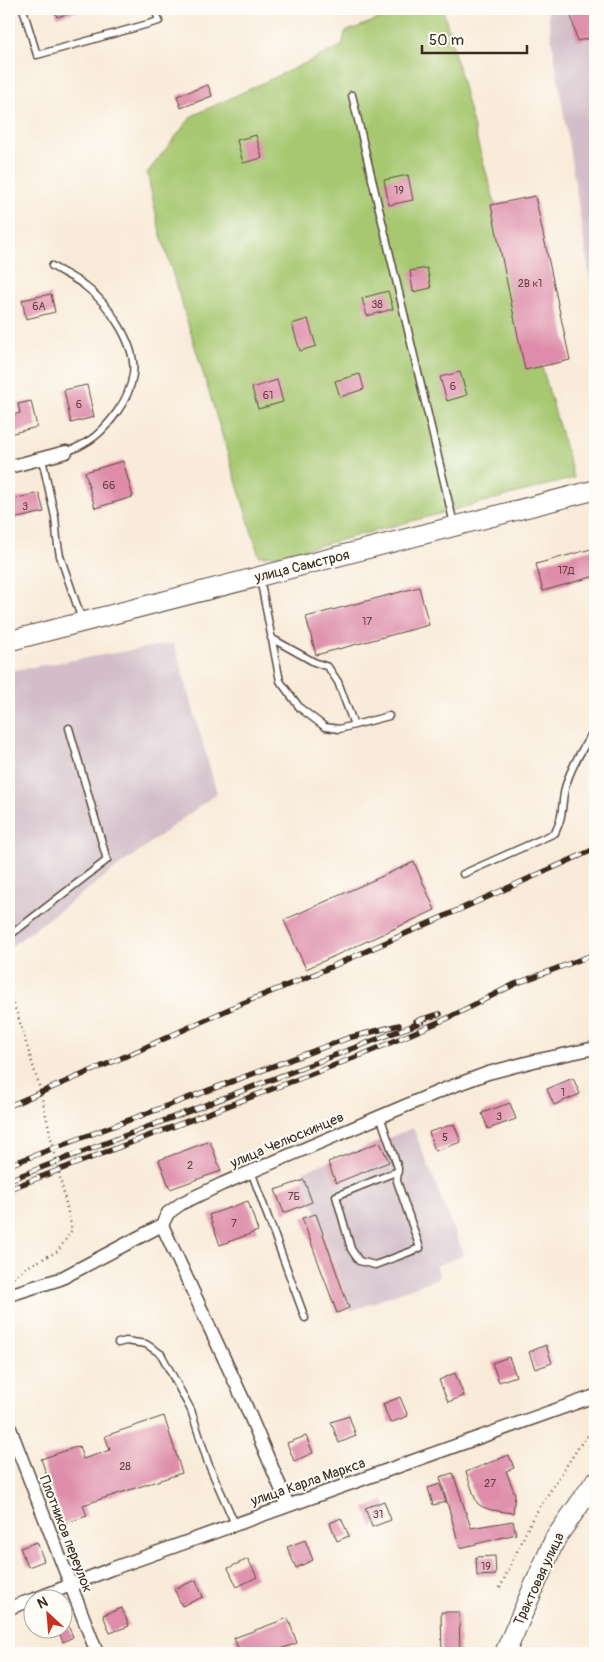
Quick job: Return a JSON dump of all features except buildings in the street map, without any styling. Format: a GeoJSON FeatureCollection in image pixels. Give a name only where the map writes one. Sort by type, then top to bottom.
{"type":"FeatureCollection","features":[{"type":"Feature","properties":{"kind":"main road","name":"Трактовая улица"},"geometry":{"type":"LineString","coordinates":[[505,1653],[555,1538],[595,1482]]}},
{"type":"Feature","properties":{"kind":"street"},"geometry":{"type":"LineString","coordinates":[[9,467],[66,452]]}},
{"type":"Feature","properties":{"kind":"street","name":"улица Самстроя"},"geometry":{"type":"LineString","coordinates":[[9,641],[595,490]]}},
{"type":"Feature","properties":{"kind":"street","name":"улица Челюскинцев"},"geometry":{"type":"LineString","coordinates":[[9,1295],[60,1279],[162,1225],[168,1213],[182,1203],[251,1171],[380,1116],[488,1072],[595,1048]]}},
{"type":"Feature","properties":{"kind":"street"},"geometry":{"type":"LineString","coordinates":[[162,1225],[242,1397],[288,1506]]}},
{"type":"Feature","properties":{"kind":"street","name":"улица Карла Маркса"},"geometry":{"type":"LineString","coordinates":[[59,1590],[111,1568],[595,1396]]}},
{"type":"Feature","properties":{"kind":"street","name":"Плотников переулок"},"geometry":{"type":"LineString","coordinates":[[9,1426],[97,1653]]}},
{"type":"Feature","properties":{"kind":"street","name":"улица Карла Маркса"},"geometry":{"type":"LineString","coordinates":[[9,1608],[22,1604]]}},
{"type":"Feature","properties":{"kind":"lane"},"geometry":{"type":"LineString","coordinates":[[23,9],[37,55],[159,21],[156,9]]}},
{"type":"Feature","properties":{"kind":"lane"},"geometry":{"type":"LineString","coordinates":[[352,95],[454,526]]}},
{"type":"Feature","properties":{"kind":"lane"},"geometry":{"type":"LineString","coordinates":[[52,266],[86,286],[109,310],[129,343],[133,373],[125,400],[107,426],[85,445],[66,452]]}},
{"type":"Feature","properties":{"kind":"lane"},"geometry":{"type":"LineString","coordinates":[[42,459],[55,517],[60,556],[83,622]]}},
{"type":"Feature","properties":{"kind":"lane"},"geometry":{"type":"LineString","coordinates":[[260,576],[280,681],[300,708],[325,727],[339,729],[389,716]]}},
{"type":"Feature","properties":{"kind":"lane"},"geometry":{"type":"LineString","coordinates":[[271,638],[314,662],[328,667],[338,682],[354,725]]}},
{"type":"Feature","properties":{"kind":"lane"},"geometry":{"type":"LineString","coordinates":[[9,936],[107,860],[69,728]]}},
{"type":"Feature","properties":{"kind":"lane"},"geometry":{"type":"LineString","coordinates":[[463,874],[554,833],[561,821],[565,788],[574,763],[595,728]]}},
{"type":"Feature","properties":{"kind":"lane"},"geometry":{"type":"LineString","coordinates":[[380,1116],[398,1168],[398,1171],[397,1181],[420,1248],[375,1265],[359,1261],[351,1249],[336,1196],[398,1171]]}},
{"type":"Feature","properties":{"kind":"lane"},"geometry":{"type":"LineString","coordinates":[[251,1171],[306,1318]]}},
{"type":"Feature","properties":{"kind":"lane"},"geometry":{"type":"LineString","coordinates":[[118,1343],[126,1341],[146,1344],[161,1354],[191,1410],[208,1463],[235,1524]]}},
{"type":"Feature","properties":{"kind":"path"},"geometry":{"type":"LineString","coordinates":[[9,995],[17,1014],[40,1089],[72,1230],[58,1252],[27,1267],[9,1281]]}},
{"type":"Feature","properties":{"kind":"path"},"geometry":{"type":"LineString","coordinates":[[500,1588],[532,1519],[580,1445],[595,1426]]}},
{"type":"Feature","properties":{"kind":"shaded area"},"geometry":{"type":"Polygon","coordinates":[[[547,9],[595,9],[595,310],[547,9]]]}},
{"type":"Feature","properties":{"kind":"shaded area"},"geometry":{"type":"Polygon","coordinates":[[[174,643],[217,793],[9,948],[9,671],[174,643]]]}},
{"type":"Feature","properties":{"kind":"shaded area"},"geometry":{"type":"Polygon","coordinates":[[[413,1128],[464,1255],[436,1266],[440,1277],[351,1311],[302,1172],[413,1128]]]}},
{"type":"Feature","properties":{"kind":"green space"},"geometry":{"type":"Polygon","coordinates":[[[405,9],[443,9],[478,144],[574,478],[284,555],[259,556],[160,232],[147,173],[192,116],[342,46],[345,32],[405,9]]]}},
{"type":"Feature","properties":{"kind":"railway"},"geometry":{"type":"LineString","coordinates":[[9,1106],[133,1053],[238,1005],[315,974],[595,849]]}},
{"type":"Feature","properties":{"kind":"railway"},"geometry":{"type":"LineString","coordinates":[[9,1189],[364,1054],[448,1018],[515,984],[595,954]]}},
{"type":"Feature","properties":{"kind":"railway"},"geometry":{"type":"LineString","coordinates":[[416,1021],[440,1014]]}},
{"type":"Feature","properties":{"kind":"railway"},"geometry":{"type":"LineString","coordinates":[[9,1180],[422,1022]]}},
{"type":"Feature","properties":{"kind":"railway"},"geometry":{"type":"LineString","coordinates":[[9,1165],[348,1038],[399,1025]]}}]}
